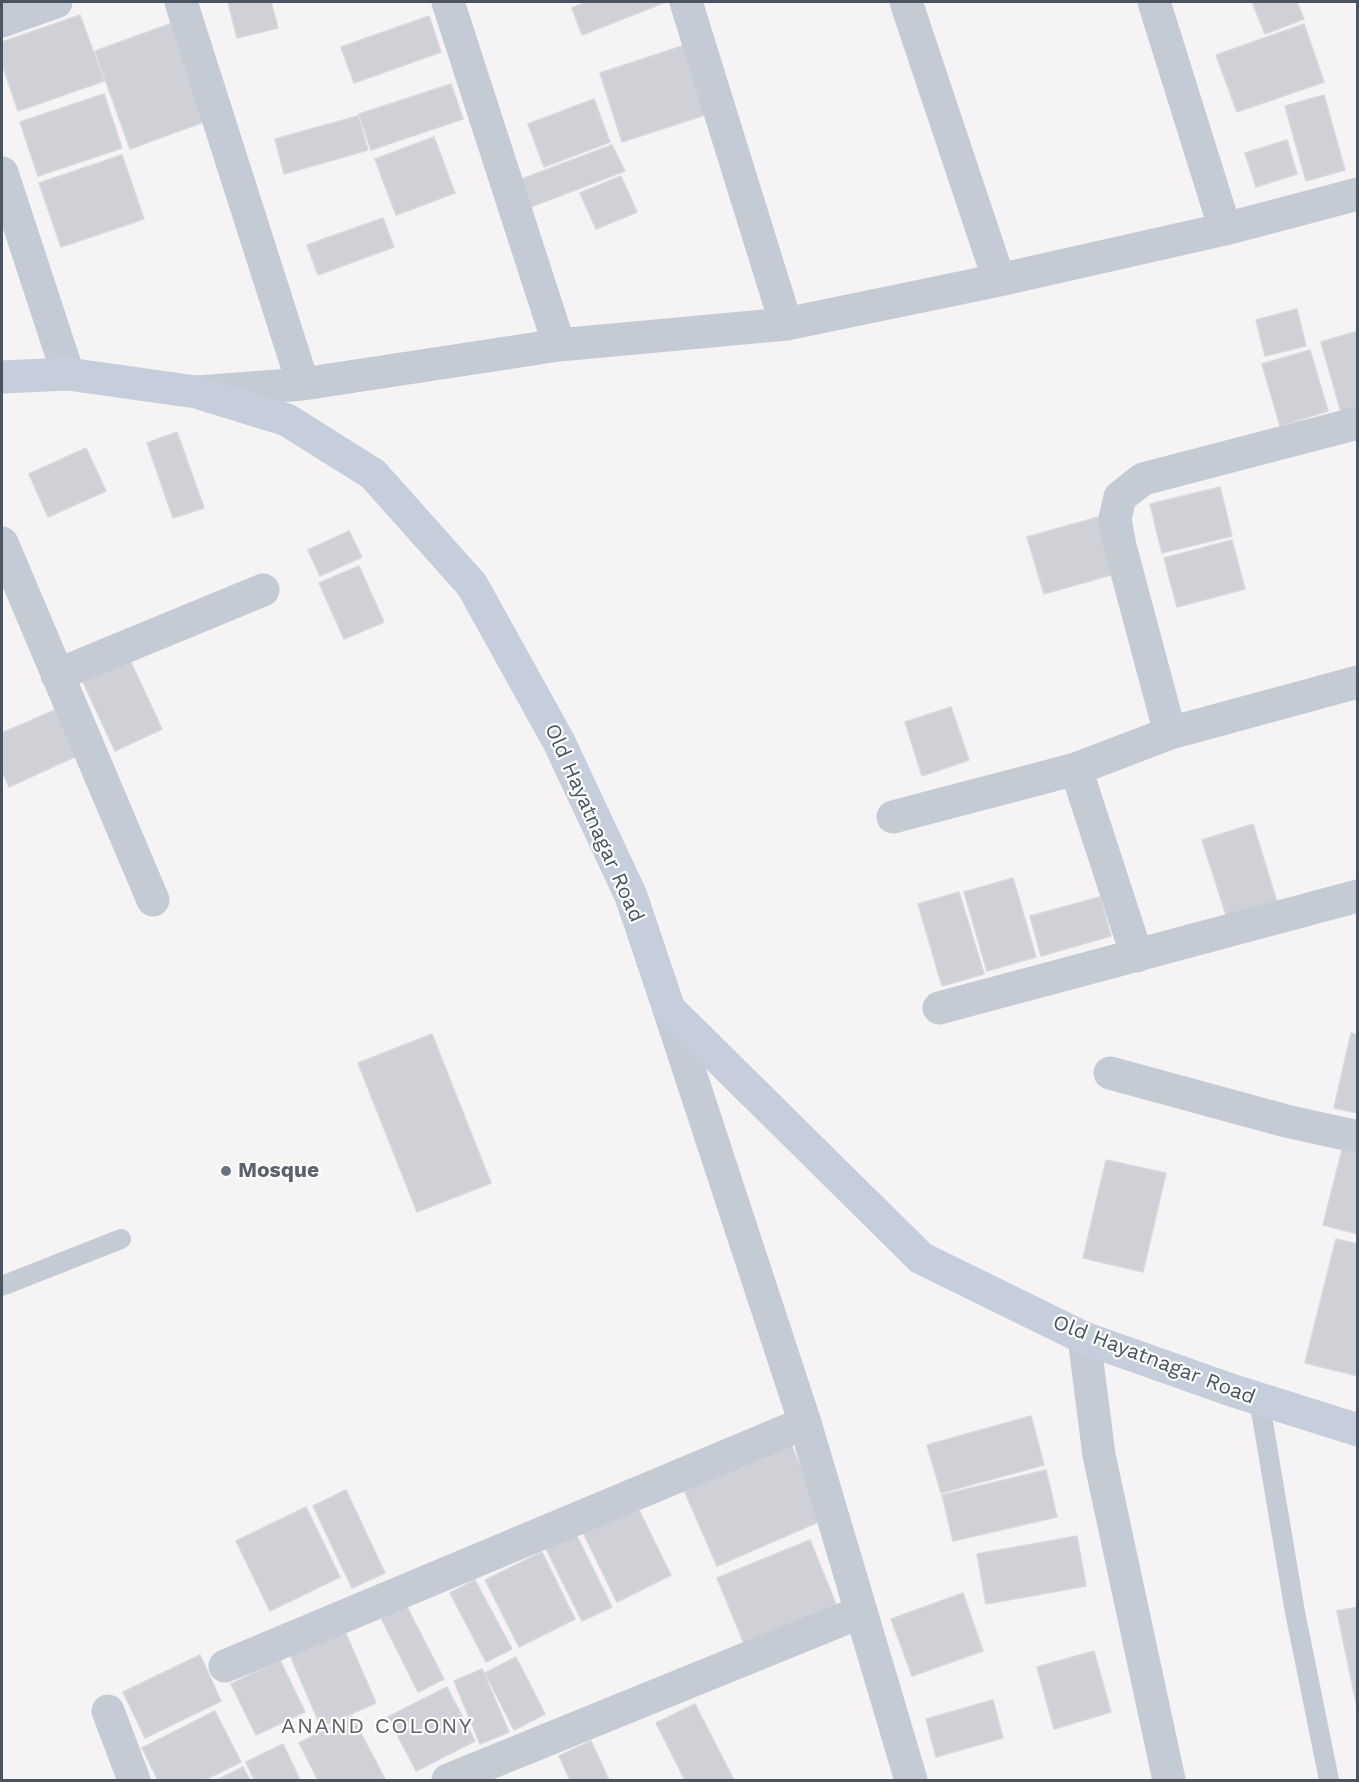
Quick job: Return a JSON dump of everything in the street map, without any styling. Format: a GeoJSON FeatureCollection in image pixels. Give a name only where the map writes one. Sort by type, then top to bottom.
{"type":"FeatureCollection","features":[{"type":"Feature","properties":{"kind":"street"},"geometry":{"type":"LineString","coordinates":[[2,21],[56,2]]}},
{"type":"Feature","properties":{"kind":"street"},"geometry":{"type":"LineString","coordinates":[[181,2],[303,384]]}},
{"type":"Feature","properties":{"kind":"street"},"geometry":{"type":"LineString","coordinates":[[448,2],[559,345]]}},
{"type":"Feature","properties":{"kind":"street"},"geometry":{"type":"LineString","coordinates":[[686,2],[786,324]]}},
{"type":"Feature","properties":{"kind":"street"},"geometry":{"type":"LineString","coordinates":[[906,2],[999,280]]}},
{"type":"Feature","properties":{"kind":"street"},"geometry":{"type":"LineString","coordinates":[[1154,2],[1225,229]]}},
{"type":"Feature","properties":{"kind":"street"},"geometry":{"type":"LineString","coordinates":[[2,172],[68,374]]}},
{"type":"Feature","properties":{"kind":"street"},"geometry":{"type":"LineString","coordinates":[[196,392],[303,384],[559,345],[786,324],[999,280],[1225,229],[1358,194]]}},
{"type":"Feature","properties":{"kind":"street","name":"Old Hayatnagar Road"},"geometry":{"type":"LineString","coordinates":[[2,377],[68,374],[196,392],[287,420],[373,474],[472,585],[560,742],[631,896],[669,1009],[921,1258],[1084,1338],[1259,1399],[1358,1430]]}},
{"type":"Feature","properties":{"kind":"street"},"geometry":{"type":"LineString","coordinates":[[1170,733],[1120,546],[1115,519],[1120,497],[1143,479],[1358,423]]}},
{"type":"Feature","properties":{"kind":"street"},"geometry":{"type":"LineString","coordinates":[[2,543],[153,900]]}},
{"type":"Feature","properties":{"kind":"street"},"geometry":{"type":"LineString","coordinates":[[57,675],[262,590]]}},
{"type":"Feature","properties":{"kind":"street"},"geometry":{"type":"LineString","coordinates":[[893,817],[1076,769],[1170,733],[1358,682]]}},
{"type":"Feature","properties":{"kind":"street"},"geometry":{"type":"LineString","coordinates":[[1076,769],[1137,956]]}},
{"type":"Feature","properties":{"kind":"street"},"geometry":{"type":"LineString","coordinates":[[939,1008],[1358,896]]}},
{"type":"Feature","properties":{"kind":"street"},"geometry":{"type":"LineString","coordinates":[[669,1009],[805,1424],[911,1780]]}},
{"type":"Feature","properties":{"kind":"street"},"geometry":{"type":"LineString","coordinates":[[1110,1073],[1286,1121],[1358,1137]]}},
{"type":"Feature","properties":{"kind":"street"},"geometry":{"type":"LineString","coordinates":[[1084,1338],[1099,1455],[1169,1780]]}},
{"type":"Feature","properties":{"kind":"street"},"geometry":{"type":"LineString","coordinates":[[225,1666],[805,1424]]}},
{"type":"Feature","properties":{"kind":"street"},"geometry":{"type":"LineString","coordinates":[[448,1780],[861,1612]]}},
{"type":"Feature","properties":{"kind":"street"},"geometry":{"type":"LineString","coordinates":[[108,1711],[134,1780]]}},
{"type":"Feature","properties":{"kind":"lane"},"geometry":{"type":"LineString","coordinates":[[2,1286],[121,1239]]}},
{"type":"Feature","properties":{"kind":"lane"},"geometry":{"type":"LineString","coordinates":[[1259,1399],[1295,1612],[1329,1780]]}},
{"type":"Feature","properties":{"kind":"building"},"geometry":{"type":"Polygon","coordinates":[[[228,2],[271,2],[278,28],[237,38],[228,2]]]}},
{"type":"Feature","properties":{"kind":"building"},"geometry":{"type":"Polygon","coordinates":[[[587,2],[666,2],[582,35],[572,8],[587,2]]]}},
{"type":"Feature","properties":{"kind":"building"},"geometry":{"type":"Polygon","coordinates":[[[1252,2],[1297,2],[1304,19],[1265,34],[1252,2]]]}},
{"type":"Feature","properties":{"kind":"building"},"geometry":{"type":"Polygon","coordinates":[[[80,15],[104,81],[18,111],[2,64],[2,42],[80,15]]]}},
{"type":"Feature","properties":{"kind":"building"},"geometry":{"type":"Polygon","coordinates":[[[429,16],[441,52],[354,83],[341,47],[429,16]]]}},
{"type":"Feature","properties":{"kind":"building"},"geometry":{"type":"Polygon","coordinates":[[[181,20],[217,117],[130,149],[95,51],[181,20]]]}},
{"type":"Feature","properties":{"kind":"building"},"geometry":{"type":"Polygon","coordinates":[[[1304,24],[1324,82],[1237,112],[1216,55],[1304,24]]]}},
{"type":"Feature","properties":{"kind":"building"},"geometry":{"type":"Polygon","coordinates":[[[685,45],[708,114],[622,142],[600,73],[685,45]]]}},
{"type":"Feature","properties":{"kind":"building"},"geometry":{"type":"Polygon","coordinates":[[[451,84],[463,119],[371,150],[359,114],[451,84]]]}},
{"type":"Feature","properties":{"kind":"building"},"geometry":{"type":"Polygon","coordinates":[[[104,94],[122,148],[38,176],[20,122],[104,94]]]}},
{"type":"Feature","properties":{"kind":"building"},"geometry":{"type":"Polygon","coordinates":[[[1324,95],[1345,170],[1306,181],[1285,106],[1324,95]]]}},
{"type":"Feature","properties":{"kind":"building"},"geometry":{"type":"Polygon","coordinates":[[[594,99],[610,142],[544,167],[528,124],[594,99]]]}},
{"type":"Feature","properties":{"kind":"building"},"geometry":{"type":"Polygon","coordinates":[[[358,116],[368,150],[284,174],[275,139],[358,116]]]}},
{"type":"Feature","properties":{"kind":"building"},"geometry":{"type":"Polygon","coordinates":[[[434,137],[455,193],[396,215],[375,159],[434,137]]]}},
{"type":"Feature","properties":{"kind":"building"},"geometry":{"type":"Polygon","coordinates":[[[1287,140],[1297,174],[1256,187],[1245,153],[1287,140]]]}},
{"type":"Feature","properties":{"kind":"building"},"geometry":{"type":"Polygon","coordinates":[[[612,145],[625,171],[528,208],[519,180],[612,145]]]}},
{"type":"Feature","properties":{"kind":"building"},"geometry":{"type":"Polygon","coordinates":[[[122,155],[144,219],[61,247],[39,183],[122,155]]]}},
{"type":"Feature","properties":{"kind":"building"},"geometry":{"type":"Polygon","coordinates":[[[621,176],[637,212],[596,229],[580,193],[621,176]]]}},
{"type":"Feature","properties":{"kind":"building"},"geometry":{"type":"Polygon","coordinates":[[[383,218],[394,247],[318,275],[307,245],[383,218]]]}},
{"type":"Feature","properties":{"kind":"building"},"geometry":{"type":"Polygon","coordinates":[[[1297,309],[1306,346],[1265,356],[1256,320],[1297,309]]]}},
{"type":"Feature","properties":{"kind":"building"},"geometry":{"type":"Polygon","coordinates":[[[1358,331],[1358,407],[1341,412],[1321,342],[1358,331]]]}},
{"type":"Feature","properties":{"kind":"building"},"geometry":{"type":"Polygon","coordinates":[[[1310,350],[1328,411],[1280,426],[1262,364],[1310,350]]]}},
{"type":"Feature","properties":{"kind":"building"},"geometry":{"type":"Polygon","coordinates":[[[177,432],[204,508],[173,518],[147,443],[177,432]]]}},
{"type":"Feature","properties":{"kind":"building"},"geometry":{"type":"Polygon","coordinates":[[[86,448],[106,491],[48,517],[29,474],[86,448]]]}},
{"type":"Feature","properties":{"kind":"building"},"geometry":{"type":"Polygon","coordinates":[[[1220,487],[1232,536],[1162,553],[1150,504],[1220,487]]]}},
{"type":"Feature","properties":{"kind":"building"},"geometry":{"type":"Polygon","coordinates":[[[1109,514],[1125,571],[1044,594],[1027,537],[1109,514]]]}},
{"type":"Feature","properties":{"kind":"building"},"geometry":{"type":"Polygon","coordinates":[[[349,531],[362,557],[320,576],[308,550],[349,531]]]}},
{"type":"Feature","properties":{"kind":"building"},"geometry":{"type":"Polygon","coordinates":[[[1232,540],[1245,589],[1177,607],[1164,558],[1232,540]]]}},
{"type":"Feature","properties":{"kind":"building"},"geometry":{"type":"Polygon","coordinates":[[[359,566],[384,622],[344,639],[319,583],[359,566]]]}},
{"type":"Feature","properties":{"kind":"building"},"geometry":{"type":"Polygon","coordinates":[[[129,658],[162,729],[115,751],[82,680],[129,658]]]}},
{"type":"Feature","properties":{"kind":"building"},"geometry":{"type":"Polygon","coordinates":[[[62,707],[83,753],[9,787],[2,771],[2,733],[62,707]]]}},
{"type":"Feature","properties":{"kind":"building"},"geometry":{"type":"Polygon","coordinates":[[[951,707],[969,760],[922,776],[905,722],[951,707]]]}},
{"type":"Feature","properties":{"kind":"building"},"geometry":{"type":"Polygon","coordinates":[[[1253,824],[1277,902],[1227,918],[1202,840],[1253,824]]]}},
{"type":"Feature","properties":{"kind":"building"},"geometry":{"type":"Polygon","coordinates":[[[1013,878],[1036,957],[987,971],[964,892],[1013,878]]]}},
{"type":"Feature","properties":{"kind":"building"},"geometry":{"type":"Polygon","coordinates":[[[959,892],[984,974],[942,986],[918,904],[959,892]]]}},
{"type":"Feature","properties":{"kind":"building"},"geometry":{"type":"Polygon","coordinates":[[[1100,897],[1111,936],[1041,956],[1030,916],[1100,897]]]}},
{"type":"Feature","properties":{"kind":"building"},"geometry":{"type":"Polygon","coordinates":[[[1351,1033],[1358,1035],[1358,1113],[1334,1108],[1351,1033]]]}},
{"type":"Feature","properties":{"kind":"building"},"geometry":{"type":"Polygon","coordinates":[[[432,1034],[491,1183],[417,1212],[358,1063],[432,1034]]]}},
{"type":"Feature","properties":{"kind":"building"},"geometry":{"type":"Polygon","coordinates":[[[1342,1150],[1358,1154],[1358,1234],[1323,1225],[1342,1150]]]}},
{"type":"Feature","properties":{"kind":"building"},"geometry":{"type":"Polygon","coordinates":[[[1106,1160],[1166,1173],[1143,1272],[1083,1258],[1106,1160]]]}},
{"type":"Feature","properties":{"kind":"building"},"geometry":{"type":"Polygon","coordinates":[[[1336,1239],[1358,1244],[1358,1376],[1305,1363],[1336,1239]]]}},
{"type":"Feature","properties":{"kind":"building"},"geometry":{"type":"Polygon","coordinates":[[[1031,1416],[1044,1465],[941,1493],[927,1445],[1031,1416]]]}},
{"type":"Feature","properties":{"kind":"building"},"geometry":{"type":"Polygon","coordinates":[[[790,1442],[823,1520],[717,1566],[683,1488],[790,1442]]]}},
{"type":"Feature","properties":{"kind":"building"},"geometry":{"type":"Polygon","coordinates":[[[1046,1470],[1057,1517],[953,1541],[942,1495],[1046,1470]]]}},
{"type":"Feature","properties":{"kind":"building"},"geometry":{"type":"Polygon","coordinates":[[[346,1490],[385,1573],[352,1588],[313,1506],[346,1490]]]}},
{"type":"Feature","properties":{"kind":"building"},"geometry":{"type":"Polygon","coordinates":[[[637,1506],[671,1575],[617,1602],[583,1533],[637,1506]]]}},
{"type":"Feature","properties":{"kind":"building"},"geometry":{"type":"Polygon","coordinates":[[[306,1507],[340,1577],[270,1611],[236,1541],[306,1507]]]}},
{"type":"Feature","properties":{"kind":"building"},"geometry":{"type":"Polygon","coordinates":[[[576,1534],[612,1607],[582,1621],[546,1549],[576,1534]]]}},
{"type":"Feature","properties":{"kind":"building"},"geometry":{"type":"Polygon","coordinates":[[[1077,1536],[1086,1586],[986,1604],[977,1554],[1077,1536]]]}},
{"type":"Feature","properties":{"kind":"building"},"geometry":{"type":"Polygon","coordinates":[[[810,1540],[838,1609],[745,1646],[717,1578],[810,1540]]]}},
{"type":"Feature","properties":{"kind":"building"},"geometry":{"type":"Polygon","coordinates":[[[542,1552],[575,1619],[519,1647],[485,1580],[542,1552]]]}},
{"type":"Feature","properties":{"kind":"building"},"geometry":{"type":"Polygon","coordinates":[[[475,1580],[512,1649],[486,1662],[450,1593],[475,1580]]]}},
{"type":"Feature","properties":{"kind":"building"},"geometry":{"type":"Polygon","coordinates":[[[963,1593],[983,1651],[912,1676],[891,1619],[963,1593]]]}},
{"type":"Feature","properties":{"kind":"building"},"geometry":{"type":"Polygon","coordinates":[[[404,1601],[444,1679],[418,1692],[379,1614],[404,1601]]]}},
{"type":"Feature","properties":{"kind":"building"},"geometry":{"type":"Polygon","coordinates":[[[1358,1607],[1358,1712],[1337,1611],[1358,1607]]]}},
{"type":"Feature","properties":{"kind":"building"},"geometry":{"type":"Polygon","coordinates":[[[344,1629],[376,1703],[321,1727],[289,1653],[344,1629]]]}},
{"type":"Feature","properties":{"kind":"building"},"geometry":{"type":"Polygon","coordinates":[[[1094,1651],[1111,1712],[1054,1729],[1037,1667],[1094,1651]]]}},
{"type":"Feature","properties":{"kind":"building"},"geometry":{"type":"Polygon","coordinates":[[[200,1655],[221,1701],[145,1738],[123,1692],[200,1655]]]}},
{"type":"Feature","properties":{"kind":"building"},"geometry":{"type":"Polygon","coordinates":[[[516,1657],[545,1714],[514,1730],[485,1673],[516,1657]]]}},
{"type":"Feature","properties":{"kind":"building"},"geometry":{"type":"Polygon","coordinates":[[[280,1660],[305,1712],[256,1735],[231,1684],[280,1660]]]}},
{"type":"Feature","properties":{"kind":"building"},"geometry":{"type":"Polygon","coordinates":[[[482,1669],[509,1732],[480,1744],[454,1681],[482,1669]]]}},
{"type":"Feature","properties":{"kind":"building"},"geometry":{"type":"Polygon","coordinates":[[[447,1687],[475,1741],[416,1771],[388,1717],[447,1687]]]}},
{"type":"Feature","properties":{"kind":"building"},"geometry":{"type":"Polygon","coordinates":[[[993,1700],[1003,1738],[936,1757],[926,1719],[993,1700]]]}},
{"type":"Feature","properties":{"kind":"building"},"geometry":{"type":"Polygon","coordinates":[[[695,1704],[734,1780],[685,1780],[656,1723],[695,1704]]]}},
{"type":"Feature","properties":{"kind":"building"},"geometry":{"type":"Polygon","coordinates":[[[215,1711],[241,1762],[205,1780],[158,1780],[142,1748],[215,1711]]]}},
{"type":"Feature","properties":{"kind":"building"},"geometry":{"type":"Polygon","coordinates":[[[352,1716],[385,1779],[318,1780],[299,1743],[352,1716]]]}},
{"type":"Feature","properties":{"kind":"building"},"geometry":{"type":"Polygon","coordinates":[[[591,1741],[609,1780],[570,1780],[559,1756],[591,1741]]]}},
{"type":"Feature","properties":{"kind":"building"},"geometry":{"type":"Polygon","coordinates":[[[283,1744],[300,1780],[254,1780],[246,1762],[283,1744]]]}},
{"type":"Feature","properties":{"kind":"building"},"geometry":{"type":"Polygon","coordinates":[[[243,1767],[250,1780],[217,1780],[243,1767]]]}},
{"type":"Feature","properties":{"kind":"place","name":"Mosque"},"geometry":{"type":"Point","coordinates":[226,1171]}},
{"type":"Feature","properties":{"kind":"district","name":"ANAND COLONY"},"geometry":{"type":"Point","coordinates":[377,1727]}}]}
